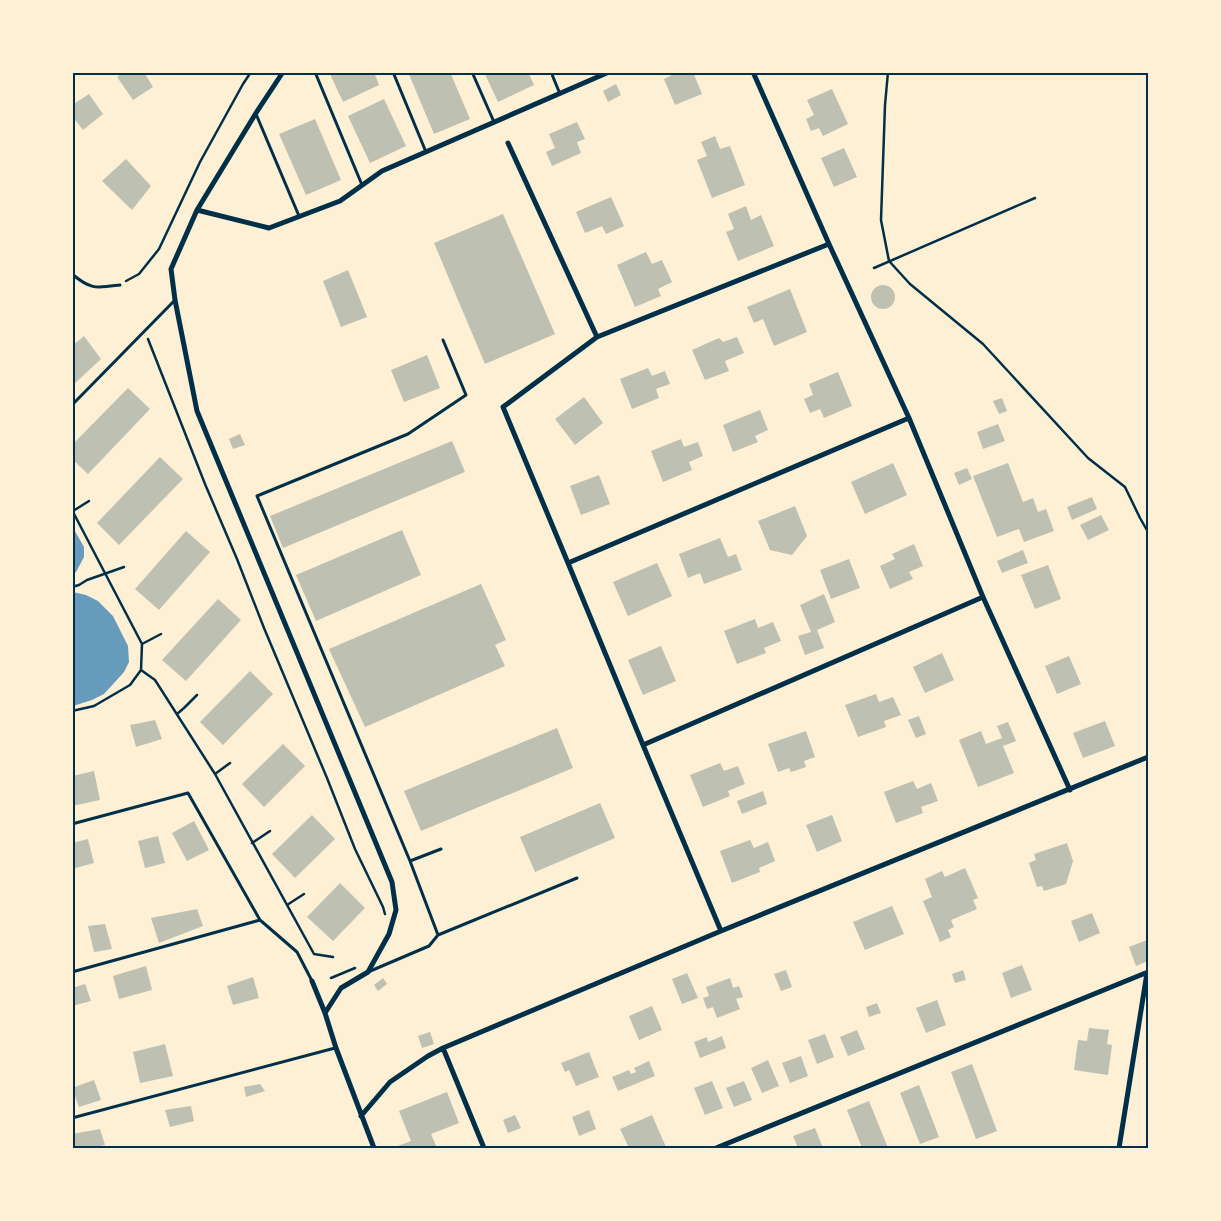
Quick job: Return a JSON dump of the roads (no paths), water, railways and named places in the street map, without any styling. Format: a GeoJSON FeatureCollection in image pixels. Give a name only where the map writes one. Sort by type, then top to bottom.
{"type":"FeatureCollection","features":[{"type":"Feature","properties":{"kind":"street"},"geometry":{"type":"LineString","coordinates":[[283,72],[197,210],[171,269],[174,300],[197,411],[392,882],[396,910],[388,934],[368,972],[341,988],[325,1013]]}},
{"type":"Feature","properties":{"kind":"street"},"geometry":{"type":"LineString","coordinates":[[197,210],[269,228],[340,201],[382,172],[609,72]]}},
{"type":"Feature","properties":{"kind":"street"},"geometry":{"type":"LineString","coordinates":[[753,72],[909,418],[983,597],[1070,790]]}},
{"type":"Feature","properties":{"kind":"street"},"geometry":{"type":"LineString","coordinates":[[508,143],[597,337]]}},
{"type":"Feature","properties":{"kind":"street"},"geometry":{"type":"LineString","coordinates":[[721,930],[504,407],[597,337],[829,244]]}},
{"type":"Feature","properties":{"kind":"street"},"geometry":{"type":"LineString","coordinates":[[568,563],[909,418]]}},
{"type":"Feature","properties":{"kind":"street"},"geometry":{"type":"LineString","coordinates":[[643,745],[983,597]]}},
{"type":"Feature","properties":{"kind":"street"},"geometry":{"type":"LineString","coordinates":[[361,1116],[390,1082],[428,1056],[444,1048],[721,930],[1148,757]]}},
{"type":"Feature","properties":{"kind":"street"},"geometry":{"type":"LineString","coordinates":[[716,1148],[1148,973]]}},
{"type":"Feature","properties":{"kind":"street"},"geometry":{"type":"LineString","coordinates":[[1119,1148],[1148,973]]}},
{"type":"Feature","properties":{"kind":"street"},"geometry":{"type":"LineString","coordinates":[[312,982],[374,1148]]}},
{"type":"Feature","properties":{"kind":"street"},"geometry":{"type":"LineString","coordinates":[[444,1048],[484,1148]]}},
{"type":"Feature","properties":{"kind":"lane"},"geometry":{"type":"LineString","coordinates":[[315,72],[362,186]]}},
{"type":"Feature","properties":{"kind":"lane"},"geometry":{"type":"LineString","coordinates":[[393,72],[426,152]]}},
{"type":"Feature","properties":{"kind":"lane"},"geometry":{"type":"LineString","coordinates":[[472,72],[494,123]]}},
{"type":"Feature","properties":{"kind":"lane"},"geometry":{"type":"LineString","coordinates":[[551,72],[560,94]]}},
{"type":"Feature","properties":{"kind":"lane"},"geometry":{"type":"LineString","coordinates":[[256,113],[299,217]]}},
{"type":"Feature","properties":{"kind":"lane"},"geometry":{"type":"LineString","coordinates":[[72,274],[82,282],[97,288],[120,286]]}},
{"type":"Feature","properties":{"kind":"lane"},"geometry":{"type":"LineString","coordinates":[[72,405],[174,300]]}},
{"type":"Feature","properties":{"kind":"lane"},"geometry":{"type":"LineString","coordinates":[[438,935],[410,861],[257,496],[408,434],[466,395],[443,340]]}},
{"type":"Feature","properties":{"kind":"lane"},"geometry":{"type":"LineString","coordinates":[[72,824],[188,793],[260,920],[297,952],[312,982]]}},
{"type":"Feature","properties":{"kind":"lane"},"geometry":{"type":"LineString","coordinates":[[410,861],[441,849]]}},
{"type":"Feature","properties":{"kind":"lane"},"geometry":{"type":"LineString","coordinates":[[368,972],[429,946],[438,935],[577,878]]}},
{"type":"Feature","properties":{"kind":"lane"},"geometry":{"type":"LineString","coordinates":[[72,972],[260,920]]}},
{"type":"Feature","properties":{"kind":"lane"},"geometry":{"type":"LineString","coordinates":[[72,1118],[336,1048]]}},
{"type":"Feature","properties":{"kind":"water"},"geometry":{"type":"Polygon","coordinates":[[[72,526],[84,547],[84,557],[73,574],[72,526]]]}},
{"type":"Feature","properties":{"kind":"water"},"geometry":{"type":"Polygon","coordinates":[[[73,592],[86,595],[98,601],[113,616],[128,646],[129,662],[124,672],[104,694],[73,706],[73,592]]]}}]}
